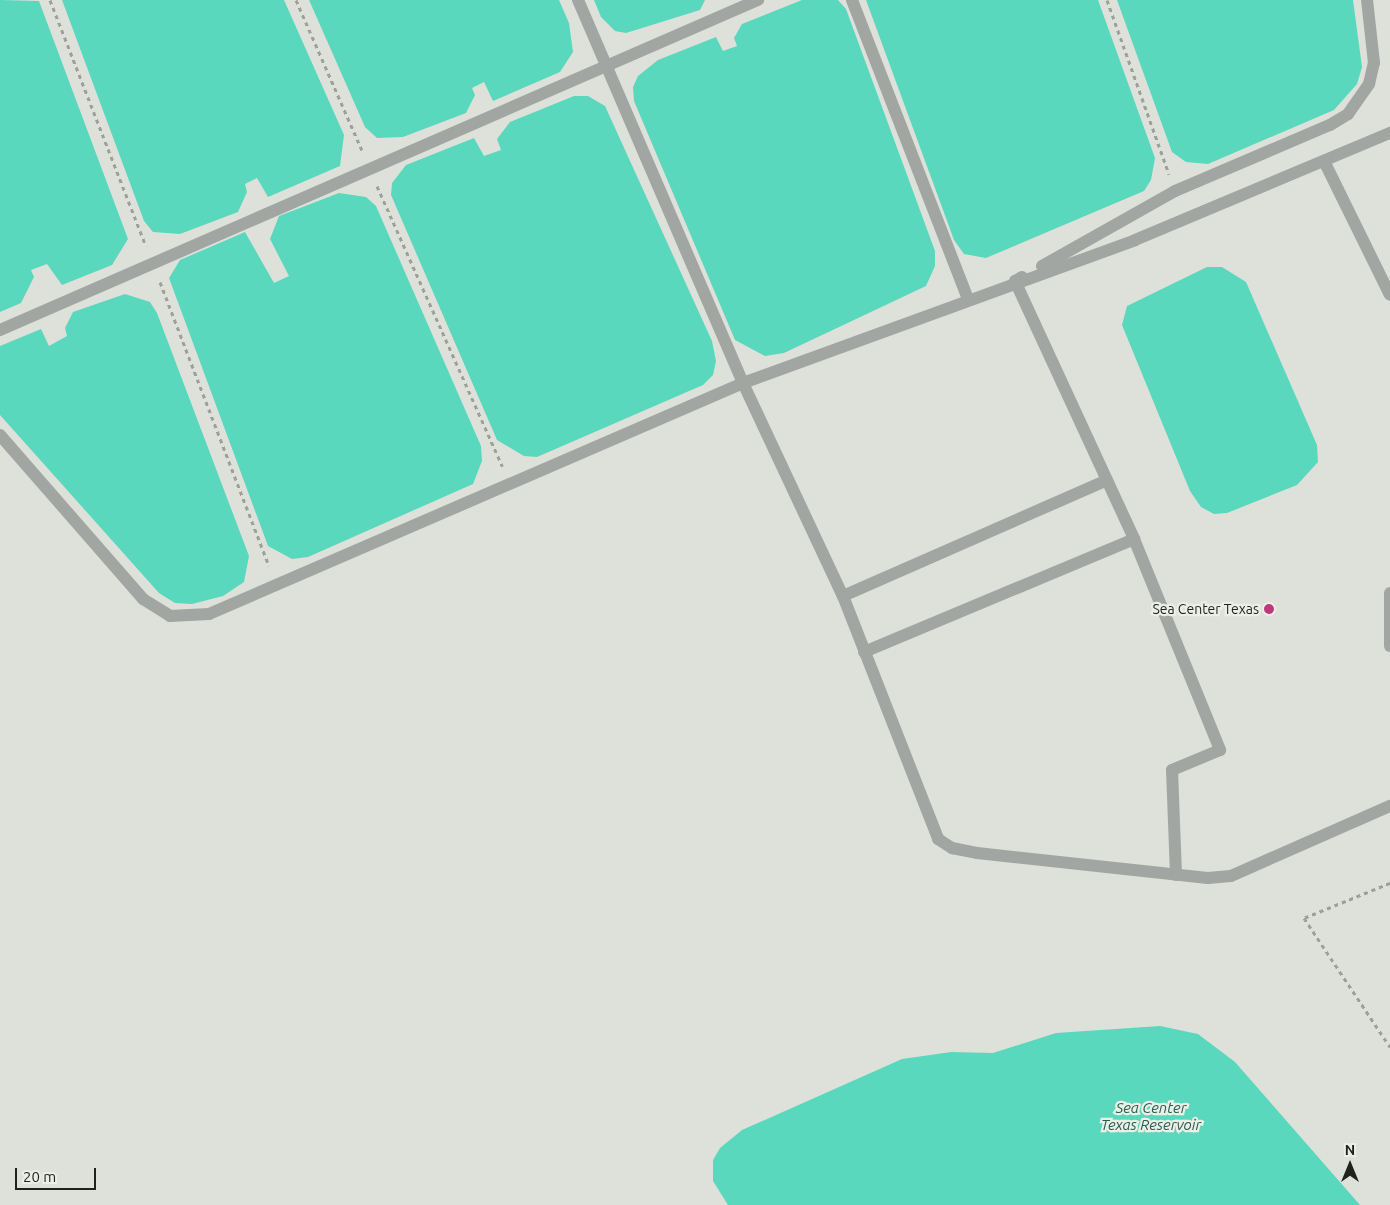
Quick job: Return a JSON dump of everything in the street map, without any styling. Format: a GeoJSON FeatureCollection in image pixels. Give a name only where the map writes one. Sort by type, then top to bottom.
{"type":"FeatureCollection","features":[{"type":"Feature","properties":{"kind":"lane"},"geometry":{"type":"LineString","coordinates":[[578,0],[743,383],[842,596],[938,838],[952,848],[977,853],[1176,875],[1231,876],[1390,806]]}},
{"type":"Feature","properties":{"kind":"lane"},"geometry":{"type":"LineString","coordinates":[[0,330],[758,0]]}},
{"type":"Feature","properties":{"kind":"lane"},"geometry":{"type":"LineString","coordinates":[[852,0],[968,299]]}},
{"type":"Feature","properties":{"kind":"lane"},"geometry":{"type":"LineString","coordinates":[[1015,281],[1176,191],[1330,125],[1348,114],[1369,84],[1374,64],[1367,0]]}},
{"type":"Feature","properties":{"kind":"lane"},"geometry":{"type":"LineString","coordinates":[[0,435],[154,608],[170,616],[189,618],[276,584],[743,383],[1015,281],[1135,240],[1390,133]]}},
{"type":"Feature","properties":{"kind":"lane"},"geometry":{"type":"LineString","coordinates":[[1324,161],[1390,295]]}},
{"type":"Feature","properties":{"kind":"lane"},"geometry":{"type":"LineString","coordinates":[[1015,281],[1134,539],[1220,750],[1172,770],[1176,875]]}},
{"type":"Feature","properties":{"kind":"lane"},"geometry":{"type":"LineString","coordinates":[[842,596],[1107,480]]}},
{"type":"Feature","properties":{"kind":"lane"},"geometry":{"type":"LineString","coordinates":[[864,652],[1134,539]]}},
{"type":"Feature","properties":{"kind":"lane"},"geometry":{"type":"LineString","coordinates":[[1390,593],[1390,646]]}},
{"type":"Feature","properties":{"kind":"path"},"geometry":{"type":"LineString","coordinates":[[50,0],[276,584]]}},
{"type":"Feature","properties":{"kind":"path"},"geometry":{"type":"LineString","coordinates":[[296,0],[510,484]]}},
{"type":"Feature","properties":{"kind":"path"},"geometry":{"type":"LineString","coordinates":[[1107,0],[1176,191]]}},
{"type":"Feature","properties":{"kind":"path"},"geometry":{"type":"LineString","coordinates":[[1390,883],[1304,918],[1390,1047]]}},
{"type":"Feature","properties":{"kind":"water"},"geometry":{"type":"Polygon","coordinates":[[[0,0],[39,1],[128,239],[112,265],[62,285],[47,264],[31,270],[34,277],[21,303],[0,312],[0,0]]]}},
{"type":"Feature","properties":{"kind":"water"},"geometry":{"type":"Polygon","coordinates":[[[62,0],[284,0],[344,135],[340,166],[268,197],[257,178],[245,184],[247,192],[238,212],[180,234],[153,232],[144,221],[62,0]]]}},
{"type":"Feature","properties":{"kind":"water"},"geometry":{"type":"Polygon","coordinates":[[[309,0],[559,0],[569,23],[573,52],[560,72],[493,101],[484,82],[472,88],[475,95],[466,113],[403,137],[377,138],[365,127],[309,0]]]}},
{"type":"Feature","properties":{"kind":"water"},"geometry":{"type":"Polygon","coordinates":[[[594,0],[705,0],[700,10],[626,33],[615,31],[601,17],[594,0]]]}},
{"type":"Feature","properties":{"kind":"water"},"geometry":{"type":"Polygon","coordinates":[[[802,0],[838,0],[846,9],[935,251],[935,266],[926,286],[784,353],[765,356],[735,340],[634,101],[633,87],[638,76],[658,60],[716,37],[723,51],[737,46],[734,38],[742,24],[802,0]]]}},
{"type":"Feature","properties":{"kind":"water"},"geometry":{"type":"Polygon","coordinates":[[[866,0],[1098,0],[1155,158],[1151,180],[1144,191],[986,258],[964,254],[954,240],[866,0]]]}},
{"type":"Feature","properties":{"kind":"water"},"geometry":{"type":"Polygon","coordinates":[[[1117,0],[1353,0],[1362,67],[1357,84],[1334,110],[1208,164],[1186,162],[1172,152],[1117,0]]]}},
{"type":"Feature","properties":{"kind":"water"},"geometry":{"type":"Polygon","coordinates":[[[574,96],[588,96],[605,106],[712,341],[716,361],[713,375],[703,385],[537,457],[524,456],[497,440],[391,195],[392,183],[406,165],[474,138],[484,156],[501,150],[497,139],[510,122],[574,96]]]}},
{"type":"Feature","properties":{"kind":"water"},"geometry":{"type":"Polygon","coordinates":[[[339,193],[366,197],[376,206],[481,446],[482,461],[473,484],[308,557],[292,559],[268,546],[169,278],[180,260],[245,232],[274,283],[289,276],[270,239],[279,216],[339,193]]]}},
{"type":"Feature","properties":{"kind":"water"},"geometry":{"type":"Polygon","coordinates":[[[1207,267],[1222,267],[1246,282],[1317,445],[1318,462],[1297,485],[1227,513],[1214,514],[1201,507],[1190,491],[1122,325],[1127,306],[1207,267]]]}},
{"type":"Feature","properties":{"kind":"water"},"geometry":{"type":"Polygon","coordinates":[[[125,294],[150,302],[157,313],[249,556],[244,582],[223,596],[192,604],[175,603],[159,593],[0,415],[0,346],[41,329],[49,346],[67,336],[65,328],[73,312],[125,294]]]}},
{"type":"Feature","properties":{"kind":"water","name":"Sea Center Texas Reservoir"},"geometry":{"type":"Polygon","coordinates":[[[1160,1026],[1198,1034],[1235,1062],[1360,1205],[728,1205],[713,1181],[713,1160],[720,1148],[742,1130],[902,1059],[951,1052],[993,1053],[1056,1033],[1160,1026]]]}},
{"type":"Feature","properties":{"kind":"place","name":"Sea Center Texas"},"geometry":{"type":"Point","coordinates":[1269,609]}}]}
